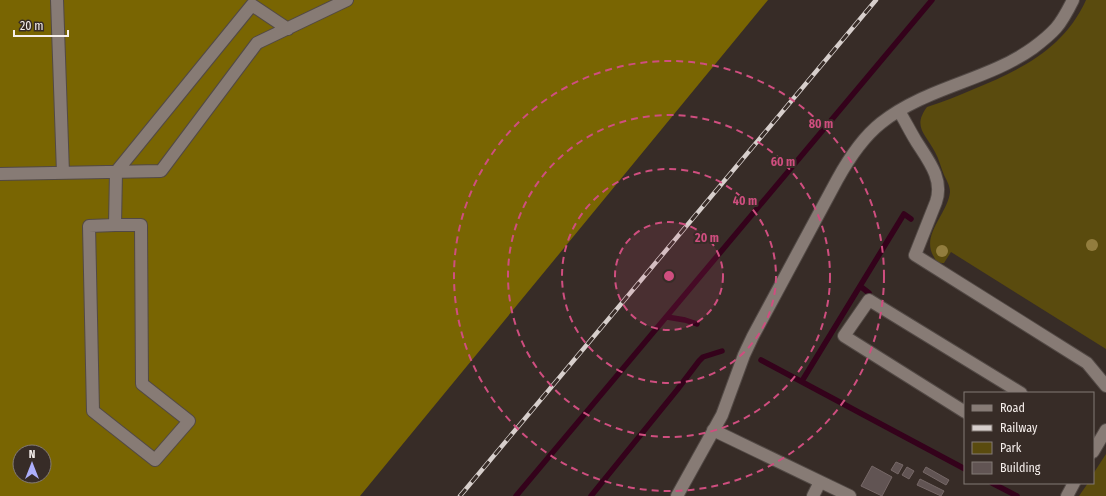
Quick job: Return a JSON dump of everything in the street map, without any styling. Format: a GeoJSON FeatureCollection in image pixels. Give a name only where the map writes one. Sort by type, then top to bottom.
{"type":"FeatureCollection","features":[{"type":"Feature","properties":{"kind":"lane"},"geometry":{"type":"LineString","coordinates":[[57,0],[63,173]]}},
{"type":"Feature","properties":{"kind":"lane"},"geometry":{"type":"LineString","coordinates":[[0,174],[161,171],[257,43],[347,0]]}},
{"type":"Feature","properties":{"kind":"lane"},"geometry":{"type":"LineString","coordinates":[[677,496],[722,415],[744,355],[753,336],[845,166],[874,129],[899,111],[928,97],[1003,66],[1023,55],[1055,29],[1073,0]]}},
{"type":"Feature","properties":{"kind":"lane"},"geometry":{"type":"LineString","coordinates":[[115,225],[116,172],[252,5],[288,29]]}},
{"type":"Feature","properties":{"kind":"lane"},"geometry":{"type":"LineString","coordinates":[[899,111],[932,166],[938,186],[939,195],[915,255],[1087,363],[1106,386]]}},
{"type":"Feature","properties":{"kind":"lane"},"geometry":{"type":"LineString","coordinates":[[115,225],[141,225],[142,384],[189,421],[155,460],[93,411],[89,226],[115,225]]}},
{"type":"Feature","properties":{"kind":"lane"},"geometry":{"type":"LineString","coordinates":[[964,411],[844,336],[869,300],[1019,392]]}},
{"type":"Feature","properties":{"kind":"lane"},"geometry":{"type":"LineString","coordinates":[[713,430],[850,496]]}},
{"type":"Feature","properties":{"kind":"lane"},"geometry":{"type":"LineString","coordinates":[[1096,439],[1106,430]]}},
{"type":"Feature","properties":{"kind":"lane"},"geometry":{"type":"LineString","coordinates":[[813,496],[820,482]]}},
{"type":"Feature","properties":{"kind":"lane"},"geometry":{"type":"LineString","coordinates":[[1067,496],[1073,484]]}},
{"type":"Feature","properties":{"kind":"green space"},"geometry":{"type":"Polygon","coordinates":[[[1086,0],[1106,0],[1106,349],[951,252],[944,263],[936,260],[931,249],[930,241],[936,224],[945,208],[950,190],[936,155],[922,130],[921,125],[923,114],[927,107],[991,82],[1039,56],[1066,32],[1077,17],[1086,0]]]}},
{"type":"Feature","properties":{"kind":"green space"},"geometry":{"type":"Polygon","coordinates":[[[1106,454],[1106,496],[1079,496],[1087,484],[1094,484],[1094,472],[1106,454]]]}},
{"type":"Feature","properties":{"kind":"shaded area"},"geometry":{"type":"Polygon","coordinates":[[[0,0],[768,0],[360,496],[0,496],[0,0]]]}},
{"type":"Feature","properties":{"kind":"building"},"geometry":{"type":"Polygon","coordinates":[[[896,462],[903,465],[898,474],[891,470],[896,462]]]}},
{"type":"Feature","properties":{"kind":"building"},"geometry":{"type":"Polygon","coordinates":[[[872,466],[892,477],[882,496],[861,486],[872,466]]]}},
{"type":"Feature","properties":{"kind":"building"},"geometry":{"type":"Polygon","coordinates":[[[907,467],[914,471],[909,479],[902,475],[907,467]]]}},
{"type":"Feature","properties":{"kind":"building"},"geometry":{"type":"Polygon","coordinates":[[[926,467],[949,480],[946,485],[923,472],[926,467]]]}},
{"type":"Feature","properties":{"kind":"building"},"geometry":{"type":"Polygon","coordinates":[[[920,479],[944,491],[941,496],[917,485],[920,479]]]}},
{"type":"Feature","properties":{"kind":"waterway"},"geometry":{"type":"LineString","coordinates":[[516,496],[932,0]]}},
{"type":"Feature","properties":{"kind":"waterway"},"geometry":{"type":"LineString","coordinates":[[802,381],[904,214],[911,219]]}},
{"type":"Feature","properties":{"kind":"waterway"},"geometry":{"type":"LineString","coordinates":[[860,286],[869,293]]}},
{"type":"Feature","properties":{"kind":"waterway"},"geometry":{"type":"LineString","coordinates":[[667,317],[697,324]]}},
{"type":"Feature","properties":{"kind":"waterway"},"geometry":{"type":"LineString","coordinates":[[591,496],[699,361],[703,357],[722,351]]}},
{"type":"Feature","properties":{"kind":"waterway"},"geometry":{"type":"LineString","coordinates":[[761,360],[964,468]]}},
{"type":"Feature","properties":{"kind":"waterway"},"geometry":{"type":"LineString","coordinates":[[994,484],[1017,496]]}},
{"type":"Feature","properties":{"kind":"railway"},"geometry":{"type":"LineString","coordinates":[[460,496],[876,0]]}}]}
